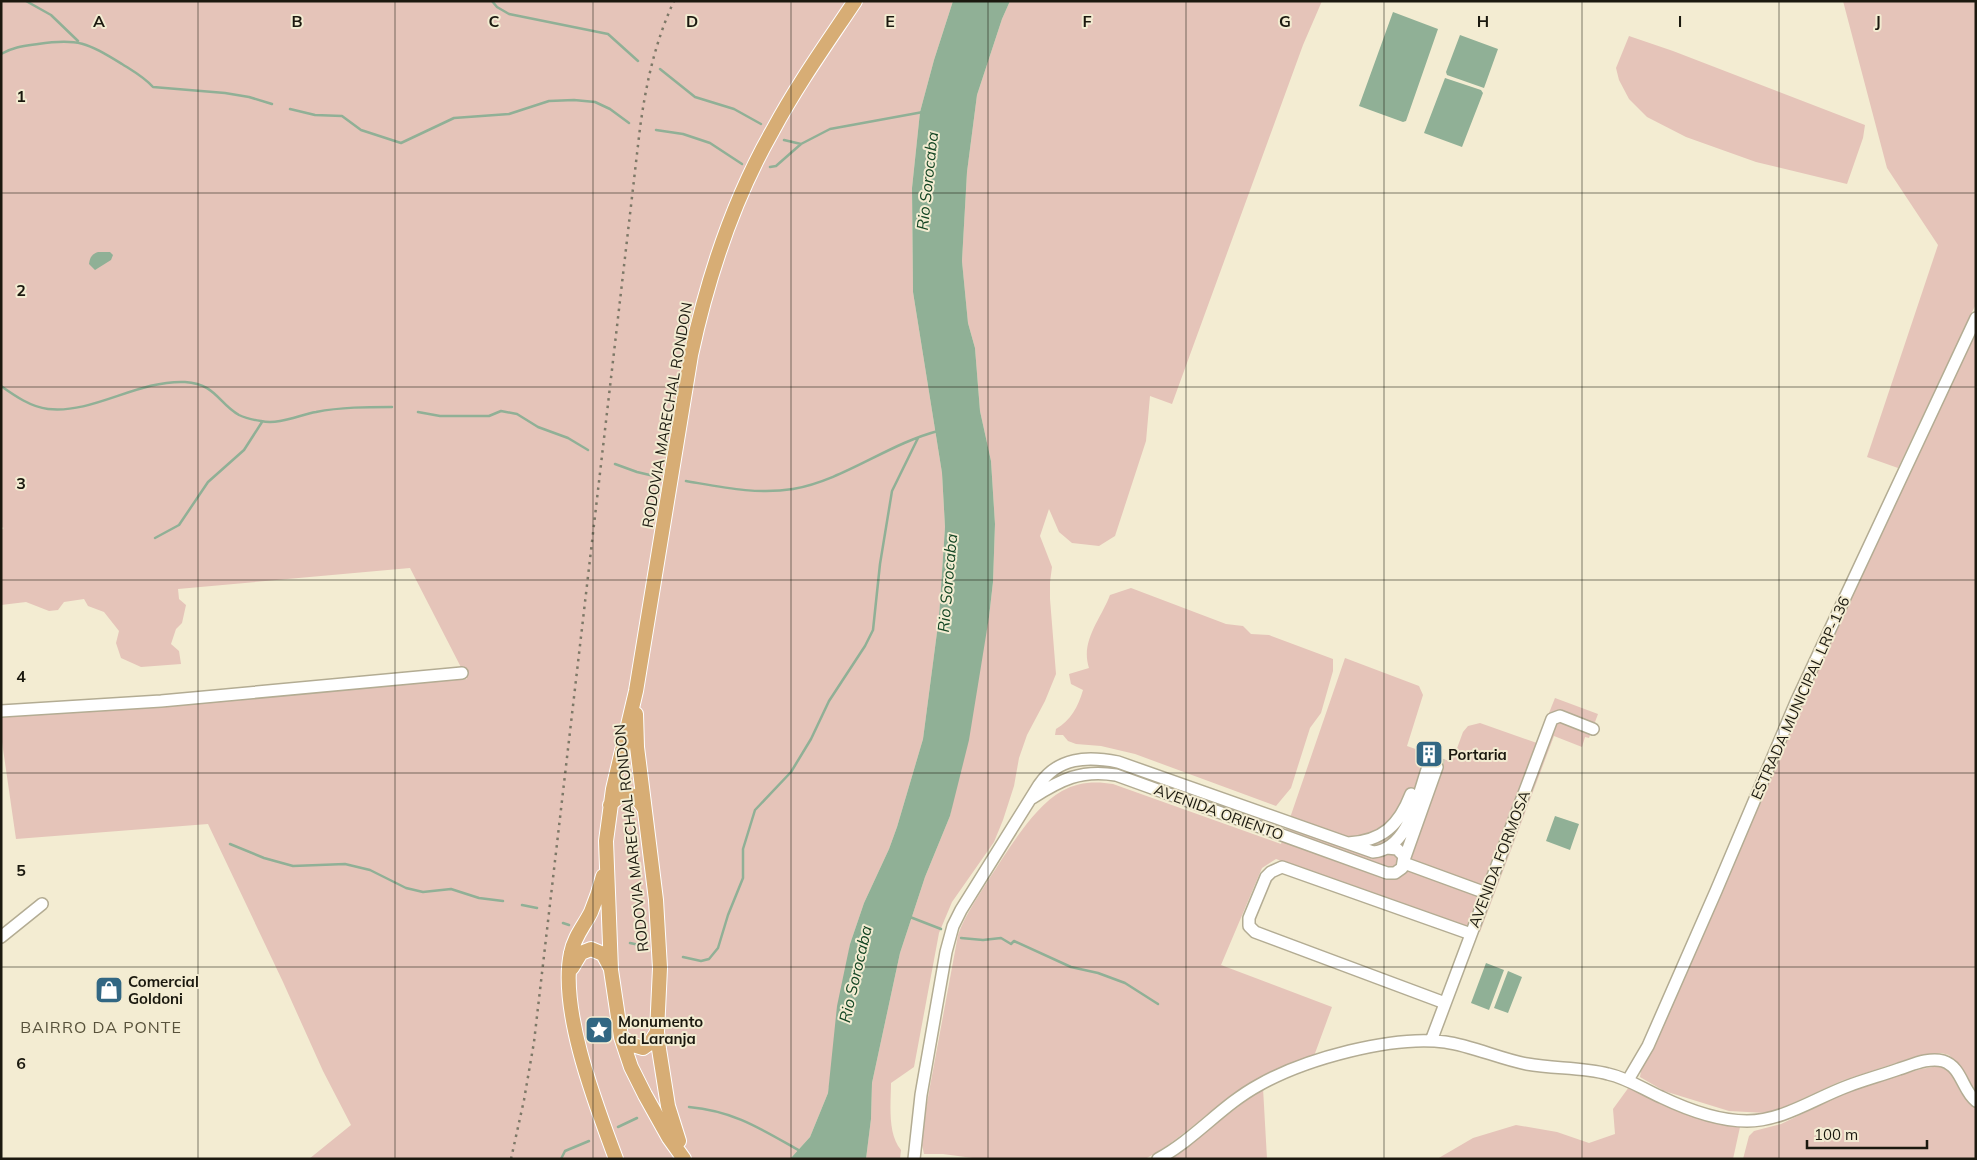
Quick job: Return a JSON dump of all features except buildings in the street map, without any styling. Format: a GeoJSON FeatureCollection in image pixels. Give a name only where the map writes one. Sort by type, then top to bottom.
{"type":"FeatureCollection","features":[{"type":"Feature","properties":{"kind":"main road","name":"RODOVIA MARECHAL RONDON"},"geometry":{"type":"LineString","coordinates":[[685,1159],[644,1095],[631,1067],[621,1037],[611,970],[606,841],[610,805],[636,691],[691,355],[715,261],[741,193],[772,130],[855,1]]}},
{"type":"Feature","properties":{"kind":"main road","name":"RODOVIA MARECHAL RONDON"},"geometry":{"type":"LineString","coordinates":[[636,691],[636,747],[655,881],[658,919],[660,968],[657,1032],[668,1106],[685,1159]]}},
{"type":"Feature","properties":{"kind":"main road"},"geometry":{"type":"LineString","coordinates":[[610,805],[620,795],[630,794],[638,800],[645,811]]}},
{"type":"Feature","properties":{"kind":"main road"},"geometry":{"type":"LineString","coordinates":[[607,865],[596,901],[573,945],[569,973],[572,1007],[583,1060],[599,1114],[616,1159]]}},
{"type":"Feature","properties":{"kind":"main road"},"geometry":{"type":"LineString","coordinates":[[569,973],[581,953],[591,949],[603,954],[611,970]]}},
{"type":"Feature","properties":{"kind":"main road"},"geometry":{"type":"LineString","coordinates":[[621,1037],[633,1046],[643,1048],[650,1043],[657,1032]]}},
{"type":"Feature","properties":{"kind":"street","name":"ESTRADA MUNICIPAL LRP-136"},"geometry":{"type":"LineString","coordinates":[[1628,1080],[1652,1038],[1815,660],[1976,318]]}},
{"type":"Feature","properties":{"kind":"street"},"geometry":{"type":"LineString","coordinates":[[1,711],[170,701],[462,672]]}},
{"type":"Feature","properties":{"kind":"street","name":"AVENIDA FORMOSA"},"geometry":{"type":"LineString","coordinates":[[1431,1041],[1552,719],[1560,716],[1593,729]]}},
{"type":"Feature","properties":{"kind":"street","name":"AVENIDA ORIENTO"},"geometry":{"type":"LineString","coordinates":[[914,1159],[921,1095],[951,933],[961,910],[1045,776],[1051,770],[1075,760],[1103,759],[1139,769],[1368,851],[1385,850]]}},
{"type":"Feature","properties":{"kind":"street"},"geometry":{"type":"LineString","coordinates":[[1429,764],[1402,868],[1396,873],[1384,871],[1380,868],[1378,859],[1385,850],[1402,837],[1429,764]]}},
{"type":"Feature","properties":{"kind":"street","name":"AVENIDA ORIENTO"},"geometry":{"type":"LineString","coordinates":[[1344,843],[1369,840],[1385,832],[1400,818],[1429,764]]}},
{"type":"Feature","properties":{"kind":"street","name":"AVENIDA ORIENTO"},"geometry":{"type":"LineString","coordinates":[[1031,800],[1057,783],[1071,777],[1092,772],[1116,775],[1384,871]]}},
{"type":"Feature","properties":{"kind":"street"},"geometry":{"type":"LineString","coordinates":[[1400,818],[1402,837]]}},
{"type":"Feature","properties":{"kind":"street"},"geometry":{"type":"LineString","coordinates":[[1385,832],[1385,850]]}},
{"type":"Feature","properties":{"kind":"street"},"geometry":{"type":"LineString","coordinates":[[1385,850],[1397,849],[1401,852],[1404,862]]}},
{"type":"Feature","properties":{"kind":"street"},"geometry":{"type":"LineString","coordinates":[[1404,862],[1486,894]]}},
{"type":"Feature","properties":{"kind":"street"},"geometry":{"type":"LineString","coordinates":[[1445,1003],[1255,932],[1249,926],[1249,918],[1266,877],[1270,872],[1282,867],[1471,934]]}},
{"type":"Feature","properties":{"kind":"street"},"geometry":{"type":"LineString","coordinates":[[1,937],[42,904]]}},
{"type":"Feature","properties":{"kind":"street"},"geometry":{"type":"LineString","coordinates":[[1158,1159],[1256,1086],[1278,1075],[1337,1056],[1398,1042],[1431,1041],[1472,1048],[1528,1064],[1605,1073],[1628,1080],[1661,1097],[1712,1116],[1748,1121],[1786,1114],[1848,1086],[1917,1063],[1934,1060],[1943,1061],[1958,1072],[1966,1091],[1976,1101]]}},
{"type":"Feature","properties":{"kind":"shaded area"},"geometry":{"type":"Polygon","coordinates":[[[1,1],[953,1],[920,112],[912,188],[913,292],[942,473],[945,527],[939,617],[923,739],[897,827],[864,903],[850,944],[828,1093],[810,1137],[790,1159],[309,1159],[351,1125],[323,1071],[208,824],[16,839],[1,735],[1,717],[467,679],[410,568],[178,589],[179,599],[186,605],[182,623],[176,629],[171,644],[179,651],[181,664],[141,667],[121,658],[116,643],[119,631],[104,612],[88,606],[84,599],[64,602],[58,610],[49,611],[26,602],[1,605],[1,530],[4,528],[1,527],[1,1]]]}},
{"type":"Feature","properties":{"kind":"shaded area"},"geometry":{"type":"Polygon","coordinates":[[[1010,1],[1322,1],[1303,45],[1172,404],[1150,396],[1146,441],[1115,536],[1099,546],[1072,543],[1059,532],[1049,509],[1040,536],[1052,567],[1050,599],[1056,674],[1045,701],[1027,735],[1019,758],[1014,786],[994,842],[952,902],[939,933],[914,1067],[891,1083],[890,1109],[892,1127],[901,1150],[900,1159],[866,1159],[871,1119],[872,1083],[900,953],[925,877],[950,816],[989,617],[993,582],[995,524],[991,461],[980,411],[975,348],[968,323],[962,261],[967,172],[977,95],[1002,19],[1010,1]]]}},
{"type":"Feature","properties":{"kind":"shaded area"},"geometry":{"type":"Polygon","coordinates":[[[1843,1],[1976,1],[1976,304],[1898,468],[1867,457],[1938,245],[1887,168],[1843,1]]]}},
{"type":"Feature","properties":{"kind":"shaded area"},"geometry":{"type":"Polygon","coordinates":[[[1629,36],[1865,125],[1863,138],[1847,184],[1756,162],[1686,137],[1647,117],[1629,99],[1619,80],[1616,68],[1629,36]]]}},
{"type":"Feature","properties":{"kind":"shaded area"},"geometry":{"type":"Polygon","coordinates":[[[1976,332],[1976,1092],[1957,1063],[1949,1055],[1941,1053],[1917,1056],[1841,1081],[1780,1109],[1766,1113],[1729,1111],[1664,1091],[1640,1077],[1641,1071],[1663,1027],[1800,706],[1976,332]]]}},
{"type":"Feature","properties":{"kind":"shaded area"},"geometry":{"type":"Polygon","coordinates":[[[1131,588],[1226,624],[1243,626],[1251,634],[1269,635],[1333,659],[1333,671],[1321,713],[1310,728],[1291,788],[1276,806],[1135,754],[1101,746],[1076,744],[1068,741],[1063,735],[1055,735],[1056,729],[1066,722],[1073,712],[1083,690],[1071,684],[1069,674],[1089,668],[1087,649],[1089,639],[1110,595],[1131,588]]]}},
{"type":"Feature","properties":{"kind":"shaded area"},"geometry":{"type":"Polygon","coordinates":[[[1345,658],[1419,686],[1423,695],[1407,746],[1452,762],[1463,732],[1468,726],[1480,723],[1537,743],[1555,698],[1598,714],[1589,738],[1585,737],[1582,747],[1554,736],[1480,932],[1276,859],[1262,868],[1221,965],[1332,1007],[1314,1056],[1283,1066],[1254,1081],[1160,1151],[1145,1159],[980,1159],[943,1154],[924,1154],[922,1145],[926,1108],[958,935],[976,899],[1031,819],[1051,799],[1068,788],[1087,783],[1106,783],[1281,844],[1345,658]]]}},
{"type":"Feature","properties":{"kind":"shaded area"},"geometry":{"type":"Polygon","coordinates":[[[1939,1066],[1950,1072],[1961,1093],[1976,1108],[1976,1159],[1743,1159],[1749,1136],[1754,1131],[1781,1124],[1852,1090],[1921,1069],[1939,1066]]]}},
{"type":"Feature","properties":{"kind":"shaded area"},"geometry":{"type":"Polygon","coordinates":[[[1629,1087],[1669,1107],[1711,1121],[1740,1127],[1733,1159],[1437,1159],[1473,1138],[1516,1125],[1557,1132],[1589,1143],[1615,1134],[1613,1109],[1629,1087]]]}},
{"type":"Feature","properties":{"kind":"shaded area"},"geometry":{"type":"Polygon","coordinates":[[[1263,1088],[1267,1159],[1169,1159],[1263,1088]]]}},
{"type":"Feature","properties":{"kind":"water","name":"Rio Sorocaba"},"geometry":{"type":"Polygon","coordinates":[[[953,1],[1010,1],[1002,19],[977,95],[967,172],[962,261],[968,323],[975,348],[980,411],[991,461],[995,524],[993,582],[989,617],[969,740],[950,816],[925,877],[900,953],[872,1083],[871,1119],[866,1159],[790,1159],[810,1137],[828,1093],[837,1006],[850,944],[864,903],[897,827],[923,739],[939,617],[945,527],[942,473],[913,292],[912,188],[920,112],[953,1]]]}},
{"type":"Feature","properties":{"kind":"water"},"geometry":{"type":"Polygon","coordinates":[[[1393,12],[1438,29],[1406,121],[1403,122],[1359,106],[1393,12]]]}},
{"type":"Feature","properties":{"kind":"water"},"geometry":{"type":"Polygon","coordinates":[[[1460,35],[1498,49],[1484,88],[1447,75],[1446,72],[1460,35]]]}},
{"type":"Feature","properties":{"kind":"water"},"geometry":{"type":"Polygon","coordinates":[[[1445,78],[1481,90],[1483,93],[1462,147],[1424,133],[1445,78]]]}},
{"type":"Feature","properties":{"kind":"water"},"geometry":{"type":"Polygon","coordinates":[[[98,252],[110,252],[113,255],[111,260],[95,270],[89,264],[92,256],[98,252]]]}},
{"type":"Feature","properties":{"kind":"water"},"geometry":{"type":"Polygon","coordinates":[[[1555,816],[1579,824],[1570,850],[1546,841],[1555,816]]]}},
{"type":"Feature","properties":{"kind":"water"},"geometry":{"type":"Polygon","coordinates":[[[1486,963],[1504,970],[1489,1010],[1471,1003],[1486,963]]]}},
{"type":"Feature","properties":{"kind":"water"},"geometry":{"type":"Polygon","coordinates":[[[1508,971],[1522,977],[1508,1013],[1494,1008],[1508,971]]]}},
{"type":"Feature","properties":{"kind":"waterway"},"geometry":{"type":"LineString","coordinates":[[26,1],[51,15],[78,41]]}},
{"type":"Feature","properties":{"kind":"waterway"},"geometry":{"type":"LineString","coordinates":[[492,1],[497,7],[509,14],[608,34],[638,61]]}},
{"type":"Feature","properties":{"kind":"waterway"},"geometry":{"type":"LineString","coordinates":[[1,54],[14,48],[28,45],[73,42],[91,47],[110,57],[138,74],[153,87],[225,93],[249,97],[272,104]]}},
{"type":"Feature","properties":{"kind":"waterway"},"geometry":{"type":"LineString","coordinates":[[660,69],[695,97],[734,109],[761,124]]}},
{"type":"Feature","properties":{"kind":"waterway"},"geometry":{"type":"LineString","coordinates":[[290,109],[315,115],[342,116],[361,130],[401,143],[454,118],[509,114],[549,101],[574,100],[595,102],[610,109],[629,123]]}},
{"type":"Feature","properties":{"kind":"waterway"},"geometry":{"type":"LineString","coordinates":[[770,167],[776,166],[801,144],[830,129],[923,112]]}},
{"type":"Feature","properties":{"kind":"waterway"},"geometry":{"type":"LineString","coordinates":[[656,130],[683,134],[710,143],[742,164]]}},
{"type":"Feature","properties":{"kind":"waterway"},"geometry":{"type":"LineString","coordinates":[[784,140],[801,144]]}},
{"type":"Feature","properties":{"kind":"waterway"},"geometry":{"type":"LineString","coordinates":[[1,386],[35,406],[48,409],[65,409],[82,407],[150,386],[185,382],[204,386],[239,415],[268,422],[282,421],[309,413],[335,409],[392,407]]}},
{"type":"Feature","properties":{"kind":"waterway"},"geometry":{"type":"LineString","coordinates":[[418,412],[440,416],[489,416],[501,411],[517,414],[538,427],[568,438],[588,450]]}},
{"type":"Feature","properties":{"kind":"waterway"},"geometry":{"type":"LineString","coordinates":[[155,538],[179,525],[208,482],[244,450],[262,422]]}},
{"type":"Feature","properties":{"kind":"waterway"},"geometry":{"type":"LineString","coordinates":[[686,481],[753,491],[793,489],[830,478],[901,444],[938,431]]}},
{"type":"Feature","properties":{"kind":"waterway"},"geometry":{"type":"LineString","coordinates":[[683,957],[701,961],[709,959],[718,948],[728,915],[743,878],[743,849],[755,810],[791,772],[811,739],[829,701],[865,646],[873,630],[880,564],[892,491],[918,438]]}},
{"type":"Feature","properties":{"kind":"waterway"},"geometry":{"type":"LineString","coordinates":[[615,464],[654,476]]}},
{"type":"Feature","properties":{"kind":"waterway"},"geometry":{"type":"LineString","coordinates":[[230,844],[264,858],[293,866],[345,864],[370,870],[406,888],[423,892],[451,889],[479,898],[503,901]]}},
{"type":"Feature","properties":{"kind":"waterway"},"geometry":{"type":"LineString","coordinates":[[522,905],[537,908]]}},
{"type":"Feature","properties":{"kind":"waterway"},"geometry":{"type":"LineString","coordinates":[[910,917],[941,929]]}},
{"type":"Feature","properties":{"kind":"waterway"},"geometry":{"type":"LineString","coordinates":[[563,923],[569,925]]}},
{"type":"Feature","properties":{"kind":"waterway"},"geometry":{"type":"LineString","coordinates":[[961,938],[983,940],[1001,938],[1011,944],[1014,941],[1071,967],[1098,973],[1125,983],[1158,1004]]}},
{"type":"Feature","properties":{"kind":"waterway"},"geometry":{"type":"LineString","coordinates":[[630,943],[644,946]]}},
{"type":"Feature","properties":{"kind":"waterway"},"geometry":{"type":"LineString","coordinates":[[689,1107],[720,1112],[747,1122],[800,1151]]}},
{"type":"Feature","properties":{"kind":"waterway"},"geometry":{"type":"LineString","coordinates":[[618,1127],[637,1118]]}},
{"type":"Feature","properties":{"kind":"waterway"},"geometry":{"type":"LineString","coordinates":[[561,1159],[565,1151],[589,1141]]}},
{"type":"Feature","properties":{"kind":"tunnel"},"geometry":{"type":"LineString","coordinates":[[1422,761],[1425,753]]}},
{"type":"Feature","properties":{"kind":"tunnel"},"geometry":{"type":"LineString","coordinates":[[1437,767],[1440,758]]}},
{"type":"Feature","properties":{"kind":"railway"},"geometry":{"type":"LineString","coordinates":[[511,1159],[534,1042],[640,128],[652,63],[667,16],[674,1]]}},
{"type":"Feature","properties":{"kind":"place","name":"Portaria"},"geometry":{"type":"Point","coordinates":[1429,754]}},
{"type":"Feature","properties":{"kind":"place","name":"Comercial Goldoni"},"geometry":{"type":"Point","coordinates":[109,990]}},
{"type":"Feature","properties":{"kind":"place","name":"Monumento da Laranja"},"geometry":{"type":"Point","coordinates":[599,1030]}},
{"type":"Feature","properties":{"kind":"district","name":"BAIRRO DA PONTE"},"geometry":{"type":"Point","coordinates":[101,1027]}}]}
